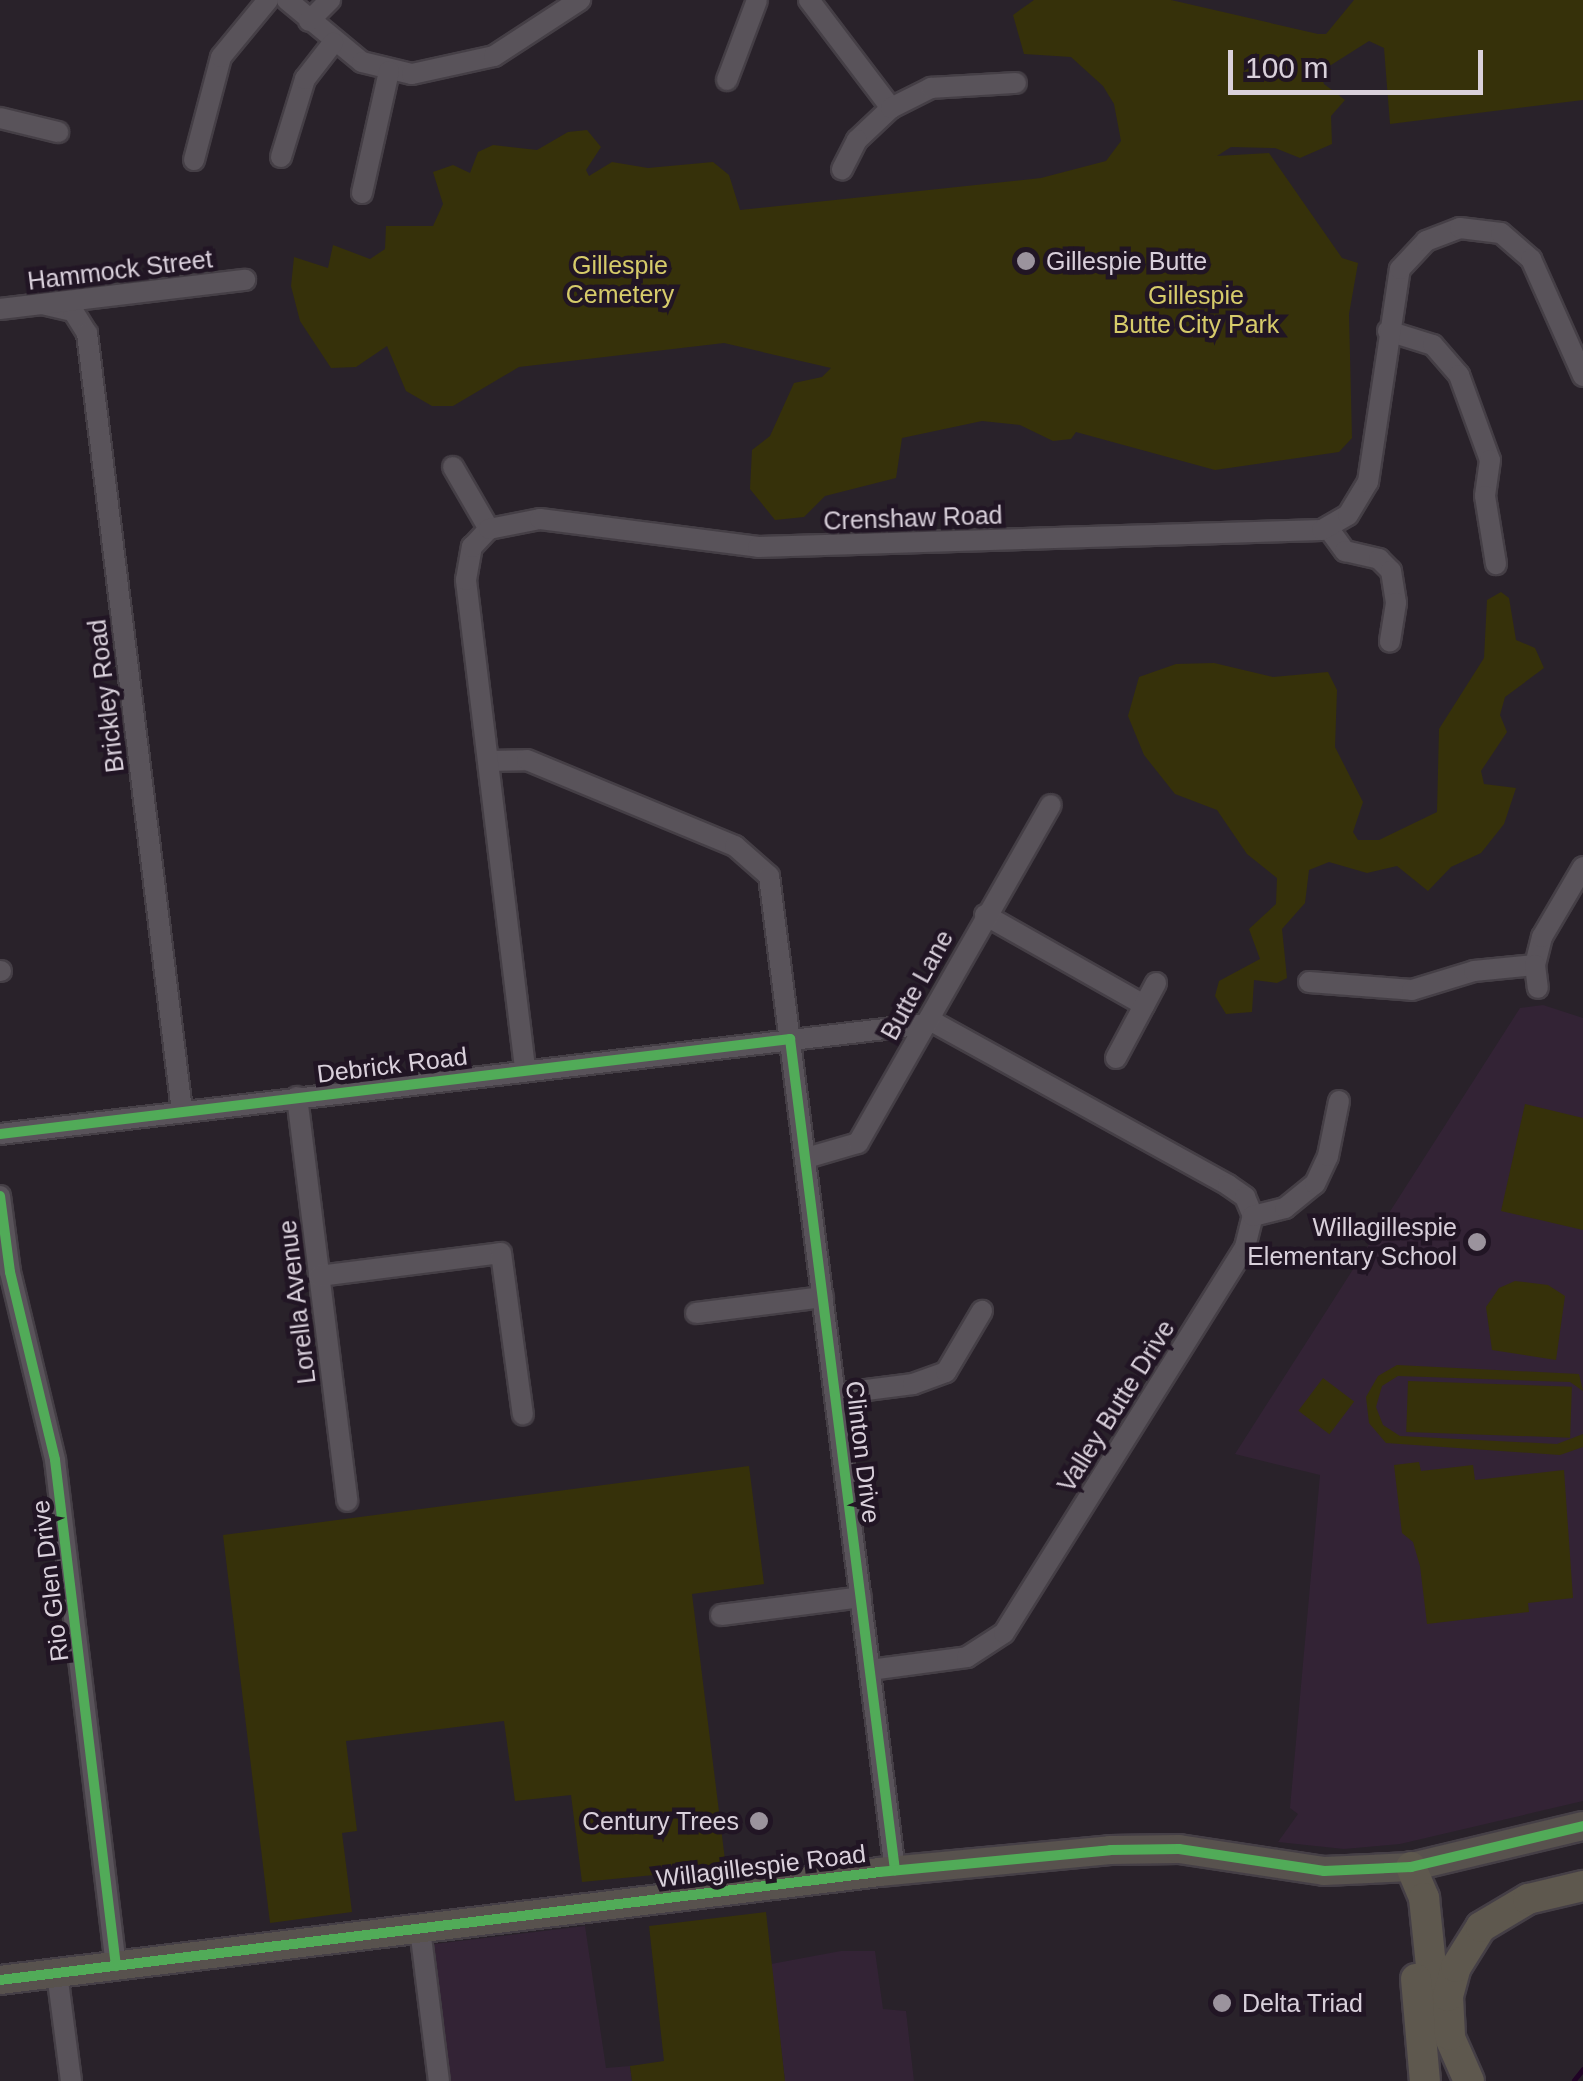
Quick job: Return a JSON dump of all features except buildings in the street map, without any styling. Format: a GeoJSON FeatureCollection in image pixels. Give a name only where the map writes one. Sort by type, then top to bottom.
{"type":"FeatureCollection","features":[{"type":"Feature","properties":{"kind":"highway"},"geometry":{"type":"LineString","coordinates":[[1411,1867],[1424,1898],[1435,2004],[1470,2081]]}},
{"type":"Feature","properties":{"kind":"highway"},"geometry":{"type":"LineString","coordinates":[[1411,1867],[1425,2081]]}},
{"type":"Feature","properties":{"kind":"highway"},"geometry":{"type":"LineString","coordinates":[[1450,2035],[1448,1996],[1482,1927],[1528,1899],[1583,1886]]}},
{"type":"Feature","properties":{"kind":"main road","name":"Willagillespie Road"},"geometry":{"type":"LineString","coordinates":[[0,1980],[896,1870],[1160,1848],[1324,1871],[1411,1867],[1583,1826]]}},
{"type":"Feature","properties":{"kind":"street"},"geometry":{"type":"LineString","coordinates":[[194,160],[222,57],[268,0]]}},
{"type":"Feature","properties":{"kind":"street"},"geometry":{"type":"LineString","coordinates":[[287,0],[334,43],[389,71],[434,72],[494,56],[580,0]]}},
{"type":"Feature","properties":{"kind":"street"},"geometry":{"type":"LineString","coordinates":[[308,21],[330,0]]}},
{"type":"Feature","properties":{"kind":"street"},"geometry":{"type":"LineString","coordinates":[[727,80],[757,0]]}},
{"type":"Feature","properties":{"kind":"street"},"geometry":{"type":"LineString","coordinates":[[808,0],[891,108]]}},
{"type":"Feature","properties":{"kind":"street"},"geometry":{"type":"LineString","coordinates":[[280,158],[305,79],[334,43]]}},
{"type":"Feature","properties":{"kind":"street"},"geometry":{"type":"LineString","coordinates":[[362,193],[389,71]]}},
{"type":"Feature","properties":{"kind":"street"},"geometry":{"type":"LineString","coordinates":[[842,169],[857,140],[891,108],[931,88],[1016,83]]}},
{"type":"Feature","properties":{"kind":"street"},"geometry":{"type":"LineString","coordinates":[[0,118],[58,132]]}},
{"type":"Feature","properties":{"kind":"street"},"geometry":{"type":"LineString","coordinates":[[1390,642],[1396,603],[1391,571],[1379,559],[1345,551],[1328,528],[1348,515],[1368,482],[1396,279],[1411,253],[1442,232],[1487,228],[1531,259],[1583,376]]}},
{"type":"Feature","properties":{"kind":"street","name":"Hammock Street"},"geometry":{"type":"LineString","coordinates":[[0,309],[245,280]]}},
{"type":"Feature","properties":{"kind":"street","name":"Brickley Road"},"geometry":{"type":"LineString","coordinates":[[42,304],[73,311],[86,333],[182,1111]]}},
{"type":"Feature","properties":{"kind":"street"},"geometry":{"type":"LineString","coordinates":[[1388,331],[1433,345],[1459,375],[1490,460],[1485,496],[1496,564]]}},
{"type":"Feature","properties":{"kind":"street"},"geometry":{"type":"LineString","coordinates":[[453,467],[489,528],[472,547],[466,569],[525,1068]]}},
{"type":"Feature","properties":{"kind":"street","name":"Crenshaw Road"},"geometry":{"type":"LineString","coordinates":[[489,528],[540,518],[709,544],[777,547],[1292,535],[1328,528]]}},
{"type":"Feature","properties":{"kind":"street","name":"Clinton Drive"},"geometry":{"type":"LineString","coordinates":[[488,762],[527,760],[756,858],[772,888],[896,1870]]}},
{"type":"Feature","properties":{"kind":"street","name":"Butte Lane"},"geometry":{"type":"LineString","coordinates":[[806,1158],[858,1144],[985,914],[1051,805]]}},
{"type":"Feature","properties":{"kind":"street"},"geometry":{"type":"LineString","coordinates":[[1538,988],[1535,965],[1542,937],[1583,867]]}},
{"type":"Feature","properties":{"kind":"street"},"geometry":{"type":"LineString","coordinates":[[985,914],[1144,1005]]}},
{"type":"Feature","properties":{"kind":"street"},"geometry":{"type":"LineString","coordinates":[[1309,982],[1412,990],[1474,971],[1535,965]]}},
{"type":"Feature","properties":{"kind":"street"},"geometry":{"type":"LineString","coordinates":[[1116,1058],[1156,983]]}},
{"type":"Feature","properties":{"kind":"street","name":"Debrick Road"},"geometry":{"type":"LineString","coordinates":[[0,1134],[924,1022],[946,1026],[1228,1185],[1245,1197],[1253,1216]]}},
{"type":"Feature","properties":{"kind":"street","name":"Lorella Avenue"},"geometry":{"type":"LineString","coordinates":[[297,1097],[346,1502]]}},
{"type":"Feature","properties":{"kind":"street"},"geometry":{"type":"LineString","coordinates":[[1253,1216],[1285,1208],[1315,1184],[1339,1101]]}},
{"type":"Feature","properties":{"kind":"street","name":"Rio Glen Drive"},"geometry":{"type":"LineString","coordinates":[[0,1196],[10,1272],[55,1460],[116,1966]]}},
{"type":"Feature","properties":{"kind":"street","name":"Valley Butte Drive"},"geometry":{"type":"LineString","coordinates":[[870,1670],[967,1657],[1004,1633],[1244,1247],[1253,1216]]}},
{"type":"Feature","properties":{"kind":"street"},"geometry":{"type":"LineString","coordinates":[[319,1276],[502,1253],[523,1415]]}},
{"type":"Feature","properties":{"kind":"street"},"geometry":{"type":"LineString","coordinates":[[696,1312],[823,1297]]}},
{"type":"Feature","properties":{"kind":"street"},"geometry":{"type":"LineString","coordinates":[[836,1394],[913,1384],[946,1372],[982,1311]]}},
{"type":"Feature","properties":{"kind":"street"},"geometry":{"type":"LineString","coordinates":[[721,1615],[861,1598]]}},
{"type":"Feature","properties":{"kind":"street"},"geometry":{"type":"LineString","coordinates":[[420,1929],[438,2081]]}},
{"type":"Feature","properties":{"kind":"street"},"geometry":{"type":"LineString","coordinates":[[57,1973],[71,2081]]}},
{"type":"Feature","properties":{"kind":"shaded area","name":"Willagillespie Elementary School"},"geometry":{"type":"Polygon","coordinates":[[[1543,1005],[1583,1018],[1583,1801],[1400,1844],[1344,1849],[1278,1842],[1298,1814],[1290,1808],[1320,1475],[1235,1454],[1520,1008],[1543,1005]]]}},
{"type":"Feature","properties":{"kind":"shaded area"},"geometry":{"type":"Polygon","coordinates":[[[585,1926],[606,2068],[630,2066],[632,2081],[451,2081],[434,1944],[585,1926]]]}},
{"type":"Feature","properties":{"kind":"shaded area"},"geometry":{"type":"Polygon","coordinates":[[[841,1951],[875,1951],[883,2009],[906,2011],[914,2081],[785,2081],[771,1964],[841,1951]]]}},
{"type":"Feature","properties":{"kind":"green space"},"geometry":{"type":"Polygon","coordinates":[[[1034,0],[1171,0],[1326,34],[1354,0],[1583,0],[1583,100],[1390,124],[1384,48],[1369,41],[1320,72],[1324,84],[1345,100],[1331,116],[1332,144],[1300,158],[1275,148],[1231,147],[1217,156],[1269,153],[1342,258],[1358,263],[1349,314],[1352,438],[1339,452],[1215,470],[1076,432],[1071,439],[1053,441],[1020,425],[982,421],[902,438],[896,478],[825,496],[804,517],[775,520],[750,489],[752,450],[770,436],[794,383],[822,377],[831,368],[724,343],[519,367],[453,406],[432,406],[406,391],[387,346],[356,367],[331,368],[300,321],[291,286],[294,257],[328,268],[333,245],[370,259],[385,249],[386,226],[433,226],[443,204],[433,172],[453,165],[470,173],[478,152],[493,145],[537,150],[568,132],[587,130],[601,147],[586,170],[589,176],[612,162],[648,168],[713,162],[729,175],[740,210],[1041,178],[1106,161],[1121,141],[1114,104],[1103,86],[1071,57],[1024,54],[1013,15],[1034,0]]]}},
{"type":"Feature","properties":{"kind":"green space"},"geometry":{"type":"Polygon","coordinates":[[[1501,592],[1509,598],[1516,640],[1535,648],[1544,668],[1505,697],[1500,715],[1507,732],[1481,771],[1484,784],[1516,788],[1504,824],[1481,853],[1451,867],[1428,891],[1397,866],[1367,873],[1329,862],[1309,870],[1305,903],[1282,929],[1287,978],[1277,983],[1254,980],[1252,1012],[1226,1014],[1215,996],[1219,981],[1260,959],[1249,929],[1276,904],[1277,878],[1247,854],[1217,810],[1175,794],[1144,755],[1128,716],[1139,677],[1176,664],[1214,663],[1273,677],[1328,672],[1337,690],[1335,747],[1363,802],[1353,832],[1358,840],[1379,840],[1437,812],[1439,729],[1484,658],[1487,600],[1501,592]]]}},
{"type":"Feature","properties":{"kind":"green space"},"geometry":{"type":"Polygon","coordinates":[[[1525,1104],[1583,1118],[1583,1230],[1501,1211],[1525,1104]]]}},
{"type":"Feature","properties":{"kind":"green space"},"geometry":{"type":"Polygon","coordinates":[[[1515,1281],[1548,1285],[1565,1296],[1556,1360],[1492,1350],[1486,1307],[1499,1288],[1515,1281]]]}},
{"type":"Feature","properties":{"kind":"green space"},"geometry":{"type":"Polygon","coordinates":[[[1397,1365],[1579,1374],[1583,1391],[1570,1382],[1398,1376],[1382,1386],[1376,1407],[1383,1425],[1400,1436],[1557,1444],[1583,1434],[1583,1447],[1560,1455],[1386,1443],[1369,1423],[1366,1397],[1378,1376],[1397,1365]]]}},
{"type":"Feature","properties":{"kind":"green space"},"geometry":{"type":"Polygon","coordinates":[[[1323,1378],[1354,1401],[1329,1434],[1298,1411],[1323,1378]]]}},
{"type":"Feature","properties":{"kind":"green space"},"geometry":{"type":"Polygon","coordinates":[[[1408,1381],[1572,1387],[1570,1438],[1406,1432],[1408,1381]]]}},
{"type":"Feature","properties":{"kind":"green space"},"geometry":{"type":"Polygon","coordinates":[[[1419,1462],[1421,1471],[1473,1465],[1475,1480],[1564,1470],[1573,1598],[1528,1603],[1529,1612],[1427,1624],[1420,1566],[1413,1542],[1402,1533],[1394,1465],[1419,1462]]]}},
{"type":"Feature","properties":{"kind":"green space"},"geometry":{"type":"Polygon","coordinates":[[[749,1466],[764,1584],[692,1594],[726,1868],[582,1882],[571,1795],[515,1801],[504,1721],[346,1741],[357,1831],[342,1833],[352,1912],[270,1923],[223,1535],[749,1466]]]}},
{"type":"Feature","properties":{"kind":"green space"},"geometry":{"type":"Polygon","coordinates":[[[766,1912],[785,2081],[632,2081],[630,2066],[664,2061],[649,1926],[766,1912]]]}},
{"type":"Feature","properties":{"kind":"waterway"},"geometry":{"type":"LineString","coordinates":[[1574,2080],[1583,2069]]}},
{"type":"Feature","properties":{"kind":"cycle path"},"geometry":{"type":"LineString","coordinates":[[0,1134],[790,1039],[895,1870]]}},
{"type":"Feature","properties":{"kind":"cycle path"},"geometry":{"type":"LineString","coordinates":[[0,1196],[10,1272],[55,1460],[116,1966]]}},
{"type":"Feature","properties":{"kind":"cycle path"},"geometry":{"type":"LineString","coordinates":[[0,1980],[879,1872],[1110,1850],[1179,1849],[1324,1871],[1411,1867],[1583,1826]]}},
{"type":"Feature","properties":{"kind":"place","name":"Gillespie Butte"},"geometry":{"type":"Point","coordinates":[1026,261]}},
{"type":"Feature","properties":{"kind":"place","name":"Willagillespie Elementary School"},"geometry":{"type":"Point","coordinates":[1477,1242]}},
{"type":"Feature","properties":{"kind":"place","name":"Century Trees"},"geometry":{"type":"Point","coordinates":[759,1821]}},
{"type":"Feature","properties":{"kind":"place","name":"Delta Triad"},"geometry":{"type":"Point","coordinates":[1222,2003]}},
{"type":"Feature","properties":{"kind":"park label","name":"Gillespie Cemetery"},"geometry":{"type":"Point","coordinates":[620,280]}},
{"type":"Feature","properties":{"kind":"park label","name":"Gillespie Butte City Park"},"geometry":{"type":"Point","coordinates":[1196,310]}}]}
